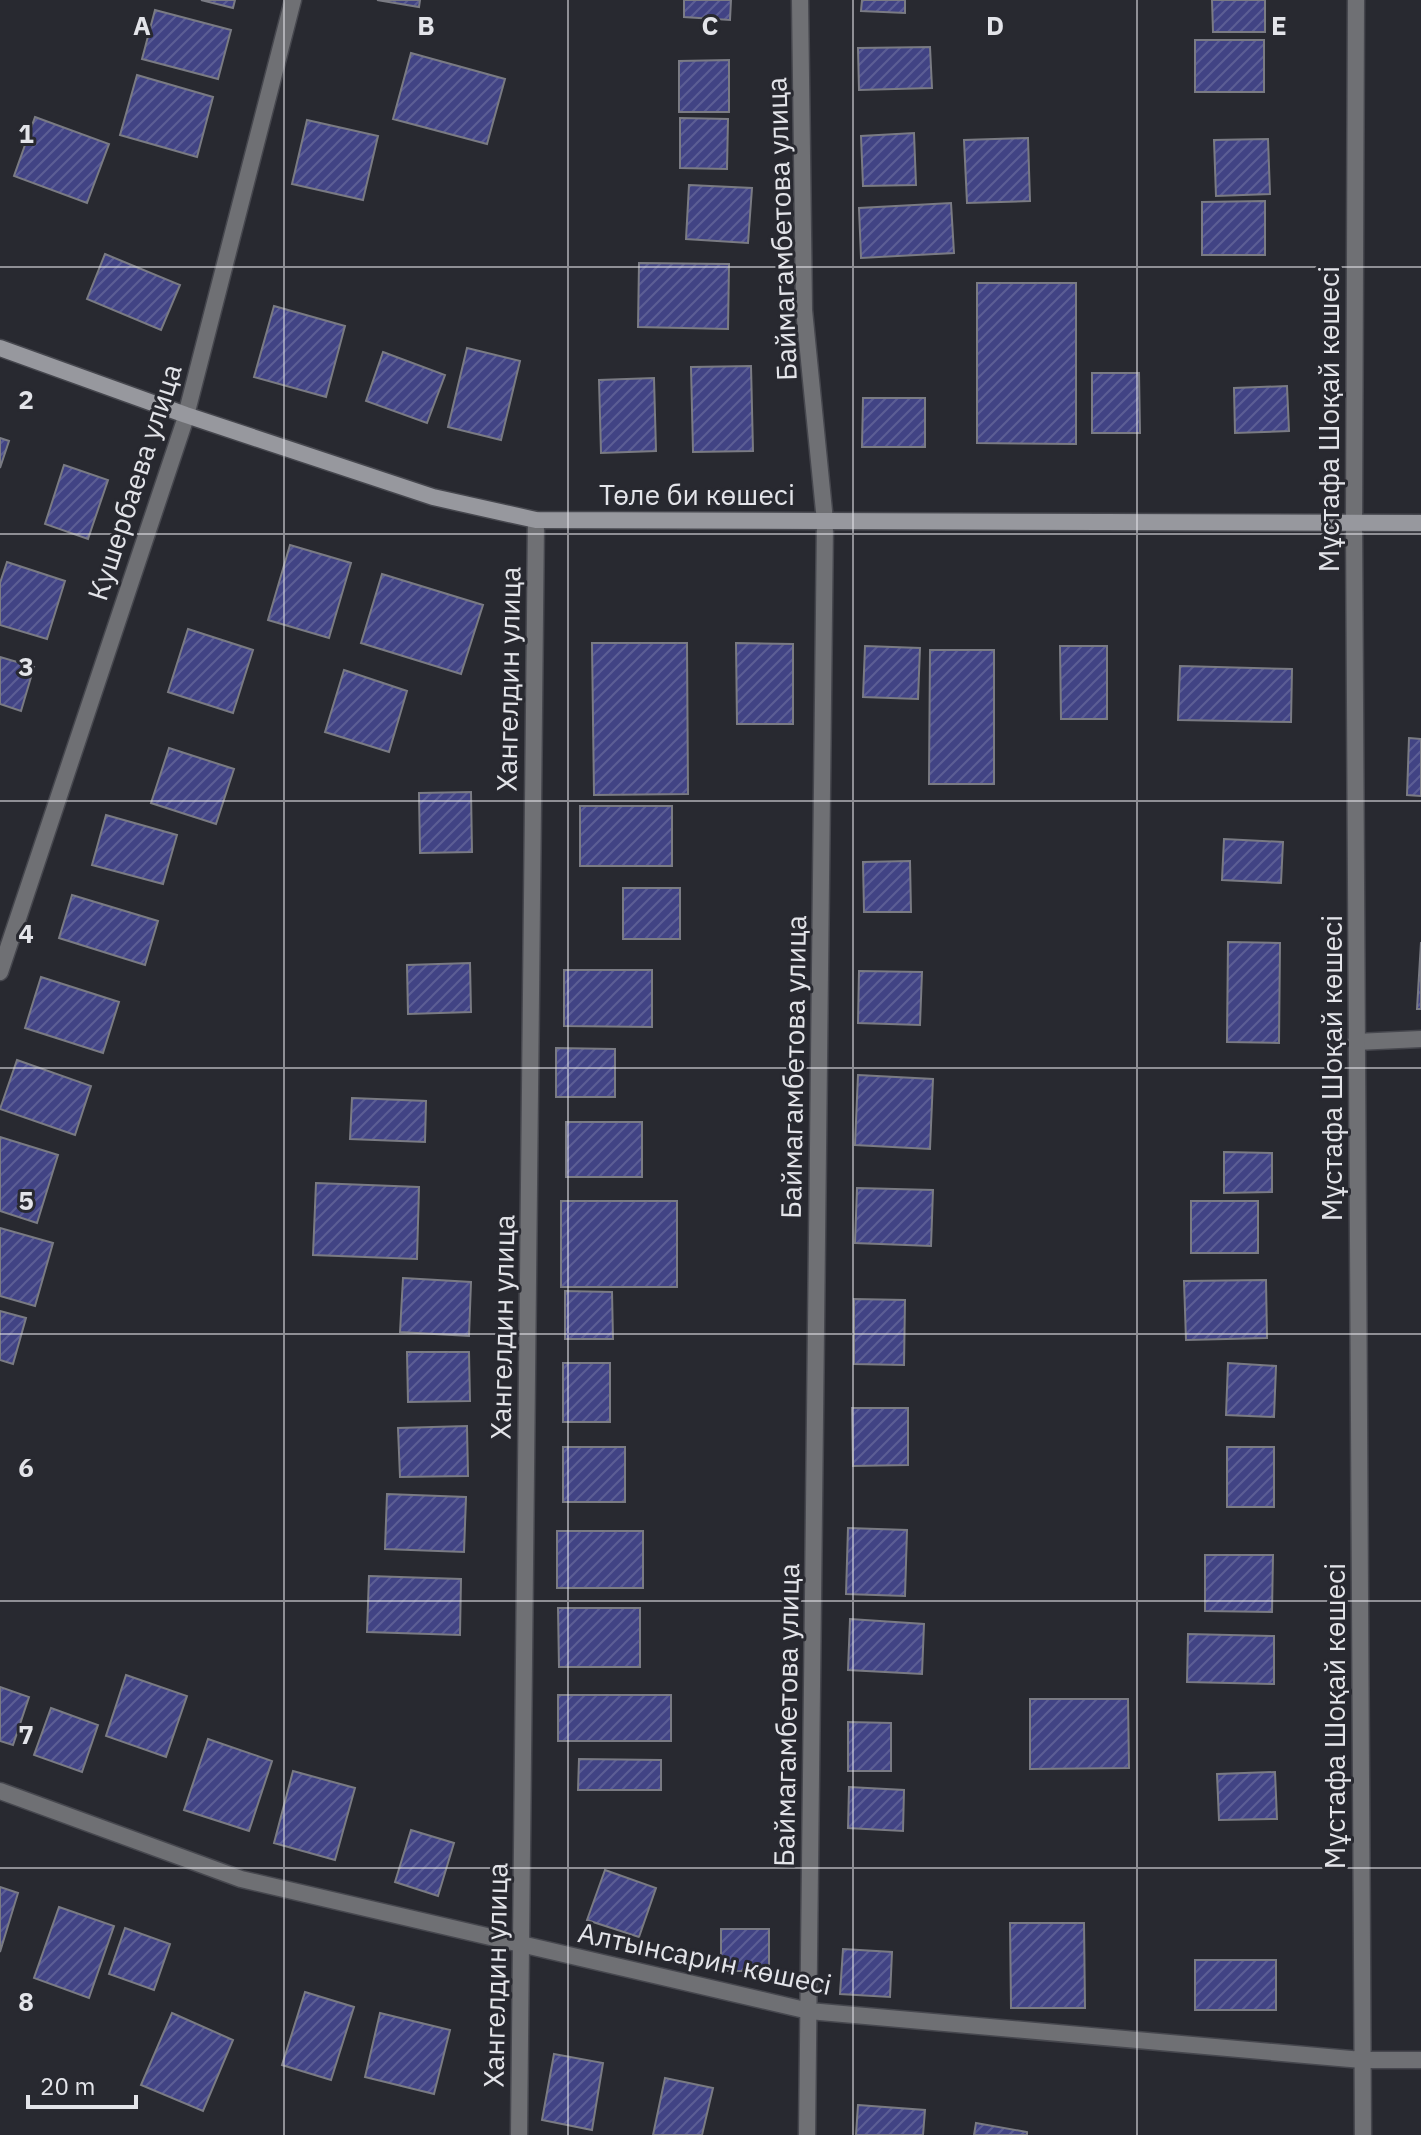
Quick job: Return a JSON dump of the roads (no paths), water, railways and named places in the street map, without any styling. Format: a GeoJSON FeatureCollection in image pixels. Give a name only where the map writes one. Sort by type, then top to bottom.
{"type":"FeatureCollection","features":[{"type":"Feature","properties":{"kind":"street","name":"Кушербаева улица"},"geometry":{"type":"LineString","coordinates":[[0,972],[186,415],[293,0]]}},
{"type":"Feature","properties":{"kind":"street","name":"Баймагамбетова улица"},"geometry":{"type":"LineString","coordinates":[[800,0],[804,310],[825,521],[807,2135]]}},
{"type":"Feature","properties":{"kind":"street","name":"Мұстафа Шоқай көшесі"},"geometry":{"type":"LineString","coordinates":[[1356,0],[1354,523],[1363,2135]]}},
{"type":"Feature","properties":{"kind":"street","name":"Төле би көшесі"},"geometry":{"type":"LineString","coordinates":[[0,348],[186,415],[433,497],[536,520],[1421,523]]}},
{"type":"Feature","properties":{"kind":"street","name":"Хангелдин улица"},"geometry":{"type":"LineString","coordinates":[[519,2135],[536,520]]}},
{"type":"Feature","properties":{"kind":"street"},"geometry":{"type":"LineString","coordinates":[[1356,1042],[1421,1039]]}},
{"type":"Feature","properties":{"kind":"street","name":"Алтынсарин көшесі"},"geometry":{"type":"LineString","coordinates":[[0,1791],[241,1879],[809,2011],[1362,2060],[1421,2060]]}}]}
